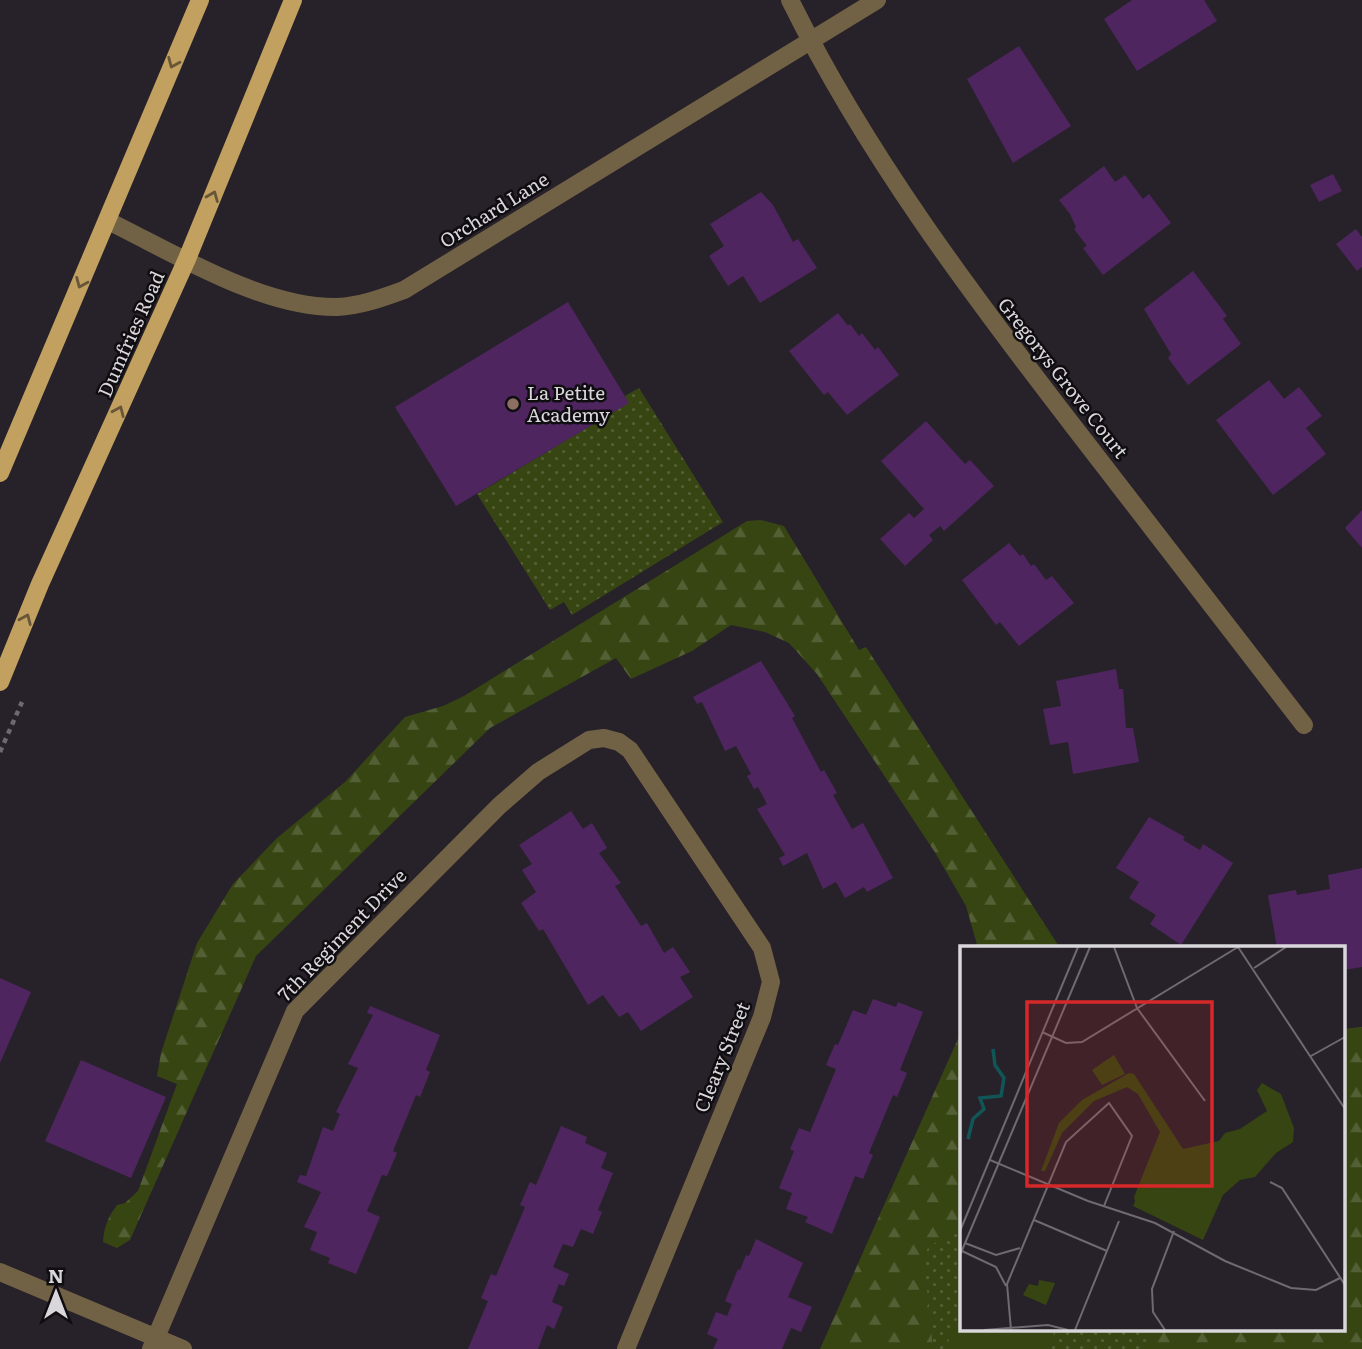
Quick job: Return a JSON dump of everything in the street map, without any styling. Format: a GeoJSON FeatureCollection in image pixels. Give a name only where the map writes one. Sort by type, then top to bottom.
{"type":"FeatureCollection","features":[{"type":"Feature","properties":{"kind":"main road"},"geometry":{"type":"LineString","coordinates":[[0,473],[200,0]]}},
{"type":"Feature","properties":{"kind":"main road","name":"Dumfries Road"},"geometry":{"type":"LineString","coordinates":[[0,682],[40,584],[187,259],[293,0]]}},
{"type":"Feature","properties":{"kind":"street","name":"Gregorys Grove Court"},"geometry":{"type":"LineString","coordinates":[[790,0],[810,41],[891,174],[977,301],[1304,724]]}},
{"type":"Feature","properties":{"kind":"street","name":"Orchard Lane"},"geometry":{"type":"LineString","coordinates":[[108,220],[187,259],[282,300],[311,306],[340,307],[374,301],[404,290],[877,0]]}},
{"type":"Feature","properties":{"kind":"street","name":"7th Regiment Drive"},"geometry":{"type":"LineString","coordinates":[[153,1343],[295,1010],[528,780],[568,750],[589,740],[604,738]]}},
{"type":"Feature","properties":{"kind":"street","name":"Cleary Street"},"geometry":{"type":"LineString","coordinates":[[604,738],[619,741],[631,750],[762,948],[771,982],[762,1017],[626,1349]]}},
{"type":"Feature","properties":{"kind":"street"},"geometry":{"type":"LineString","coordinates":[[0,1272],[153,1343],[183,1349]]}},
{"type":"Feature","properties":{"kind":"green space"},"geometry":{"type":"Polygon","coordinates":[[[639,388],[723,522],[572,615],[564,602],[550,610],[477,494],[628,403],[625,396],[639,388]]]}},
{"type":"Feature","properties":{"kind":"green space"},"geometry":{"type":"Polygon","coordinates":[[[761,520],[784,526],[859,650],[866,647],[1059,946],[977,946],[966,906],[936,854],[817,674],[789,643],[765,632],[731,625],[692,651],[631,679],[616,658],[490,728],[256,956],[130,1240],[117,1248],[103,1242],[105,1227],[114,1209],[138,1191],[177,1084],[157,1076],[161,1053],[197,943],[233,884],[277,838],[345,782],[405,717],[443,706],[464,696],[747,521],[761,520]]]}},
{"type":"Feature","properties":{"kind":"green space"},"geometry":{"type":"Polygon","coordinates":[[[1362,1027],[1362,1349],[1147,1349],[1147,1340],[1142,1332],[1344,1332],[1344,1029],[1362,1027]]]}},
{"type":"Feature","properties":{"kind":"green space"},"geometry":{"type":"Polygon","coordinates":[[[960,1034],[960,1233],[947,1234],[927,1249],[925,1269],[933,1349],[820,1349],[960,1034]]]}},
{"type":"Feature","properties":{"kind":"green space"},"geometry":{"type":"Polygon","coordinates":[[[907,1192],[960,1215],[960,1332],[1233,1332],[1273,1349],[841,1349],[907,1192]]]}},
{"type":"Feature","properties":{"kind":"green space"},"geometry":{"type":"Polygon","coordinates":[[[960,1314],[960,1332],[1054,1332],[1047,1349],[945,1349],[960,1314]]]}},
{"type":"Feature","properties":{"kind":"building"},"geometry":{"type":"Polygon","coordinates":[[[1132,0],[1204,0],[1217,21],[1137,71],[1104,19],[1132,0]]]}},
{"type":"Feature","properties":{"kind":"building"},"geometry":{"type":"Polygon","coordinates":[[[1019,46],[1071,126],[1013,163],[967,79],[1019,46]]]}},
{"type":"Feature","properties":{"kind":"building"},"geometry":{"type":"Polygon","coordinates":[[[1104,166],[1115,182],[1125,175],[1143,199],[1149,194],[1171,223],[1103,275],[1083,248],[1087,246],[1074,229],[1076,227],[1070,214],[1059,200],[1104,166]]]}},
{"type":"Feature","properties":{"kind":"building"},"geometry":{"type":"Polygon","coordinates":[[[1333,174],[1342,191],[1319,202],[1310,185],[1333,174]]]}},
{"type":"Feature","properties":{"kind":"building"},"geometry":{"type":"Polygon","coordinates":[[[761,192],[773,205],[793,242],[798,239],[817,268],[760,303],[743,276],[728,286],[709,256],[724,246],[710,224],[761,192]]]}},
{"type":"Feature","properties":{"kind":"building"},"geometry":{"type":"Polygon","coordinates":[[[1356,229],[1362,237],[1362,267],[1357,271],[1336,244],[1356,229]]]}},
{"type":"Feature","properties":{"kind":"building"},"geometry":{"type":"Polygon","coordinates":[[[1193,271],[1227,316],[1223,319],[1241,344],[1188,385],[1168,358],[1171,354],[1144,309],[1193,271]]]}},
{"type":"Feature","properties":{"kind":"building","name":"La Petite Academy"},"geometry":{"type":"Polygon","coordinates":[[[568,302],[629,403],[456,506],[395,407],[568,302]]]}},
{"type":"Feature","properties":{"kind":"building"},"geometry":{"type":"Polygon","coordinates":[[[838,313],[859,336],[862,333],[875,350],[878,347],[899,375],[847,415],[828,392],[824,395],[789,351],[838,313]]]}},
{"type":"Feature","properties":{"kind":"building"},"geometry":{"type":"Polygon","coordinates":[[[1269,380],[1284,399],[1299,387],[1322,416],[1306,428],[1326,454],[1273,495],[1216,420],[1269,380]]]}},
{"type":"Feature","properties":{"kind":"building"},"geometry":{"type":"Polygon","coordinates":[[[926,421],[965,464],[970,460],[994,486],[944,531],[940,526],[929,535],[933,540],[905,566],[880,539],[909,513],[914,518],[924,509],[881,461],[926,421]]]}},
{"type":"Feature","properties":{"kind":"building"},"geometry":{"type":"Polygon","coordinates":[[[1362,510],[1362,548],[1345,528],[1362,510]]]}},
{"type":"Feature","properties":{"kind":"building"},"geometry":{"type":"Polygon","coordinates":[[[1009,543],[1020,556],[1023,554],[1031,566],[1034,564],[1046,580],[1052,576],[1074,603],[1019,646],[1000,622],[996,625],[962,580],[1009,543]]]}},
{"type":"Feature","properties":{"kind":"building"},"geometry":{"type":"Polygon","coordinates":[[[761,661],[795,716],[792,718],[821,772],[824,770],[837,793],[833,795],[852,829],[863,823],[893,878],[867,892],[864,887],[845,898],[836,882],[823,889],[807,853],[783,866],[779,858],[785,855],[757,809],[767,804],[758,787],[754,789],[747,776],[751,774],[736,746],[725,751],[702,702],[697,704],[693,697],[761,661]]]}},
{"type":"Feature","properties":{"kind":"building"},"geometry":{"type":"Polygon","coordinates":[[[1116,669],[1119,689],[1123,689],[1126,728],[1133,728],[1139,762],[1073,774],[1068,742],[1050,745],[1043,709],[1061,706],[1056,681],[1116,669]]]}},
{"type":"Feature","properties":{"kind":"building"},"geometry":{"type":"Polygon","coordinates":[[[571,811],[583,829],[592,823],[607,848],[599,853],[621,883],[615,886],[641,926],[647,923],[664,953],[673,947],[690,972],[680,977],[693,997],[641,1031],[628,1012],[619,1017],[603,995],[588,1005],[543,929],[539,931],[521,903],[536,892],[522,870],[532,864],[519,845],[571,811]]]}},
{"type":"Feature","properties":{"kind":"building"},"geometry":{"type":"Polygon","coordinates":[[[1149,817],[1185,837],[1183,840],[1200,850],[1203,844],[1233,863],[1181,945],[1150,924],[1156,915],[1129,898],[1139,882],[1116,868],[1149,817]]]}},
{"type":"Feature","properties":{"kind":"building"},"geometry":{"type":"Polygon","coordinates":[[[1362,868],[1362,967],[1344,970],[1344,946],[1277,946],[1268,895],[1296,890],[1297,895],[1330,889],[1328,875],[1362,868]]]}},
{"type":"Feature","properties":{"kind":"building"},"geometry":{"type":"Polygon","coordinates":[[[0,978],[31,992],[0,1063],[0,978]]]}},
{"type":"Feature","properties":{"kind":"building"},"geometry":{"type":"Polygon","coordinates":[[[873,999],[896,1007],[898,1002],[923,1012],[900,1070],[907,1073],[897,1097],[893,1095],[869,1153],[873,1155],[863,1179],[855,1176],[832,1234],[805,1222],[808,1217],[786,1209],[792,1193],[779,1188],[794,1151],[790,1149],[799,1128],[810,1132],[836,1069],[826,1065],[835,1044],[838,1045],[853,1010],[866,1015],[873,999]]]}},
{"type":"Feature","properties":{"kind":"building"},"geometry":{"type":"Polygon","coordinates":[[[370,1006],[440,1035],[426,1070],[430,1072],[420,1097],[416,1095],[393,1151],[397,1153],[387,1176],[382,1175],[367,1211],[380,1217],[356,1274],[328,1263],[330,1258],[310,1250],[317,1232],[304,1227],[321,1192],[297,1182],[300,1175],[306,1176],[323,1127],[333,1131],[340,1114],[336,1112],[358,1068],[348,1064],[373,1015],[367,1013],[370,1006]]]}},
{"type":"Feature","properties":{"kind":"building"},"geometry":{"type":"Polygon","coordinates":[[[81,1060],[166,1097],[131,1178],[45,1141],[81,1060]]]}},
{"type":"Feature","properties":{"kind":"building"},"geometry":{"type":"Polygon","coordinates":[[[561,1126],[587,1137],[585,1143],[607,1153],[601,1168],[613,1173],[598,1210],[602,1212],[593,1234],[581,1229],[573,1247],[563,1244],[553,1267],[569,1274],[564,1286],[559,1284],[552,1302],[563,1307],[554,1329],[547,1325],[538,1349],[468,1349],[488,1301],[481,1298],[491,1274],[496,1276],[525,1207],[520,1205],[530,1182],[536,1185],[561,1126]]]}},
{"type":"Feature","properties":{"kind":"building"},"geometry":{"type":"Polygon","coordinates":[[[756,1239],[803,1263],[788,1297],[812,1307],[801,1332],[791,1328],[782,1349],[713,1349],[718,1339],[707,1334],[716,1312],[727,1316],[732,1304],[725,1301],[738,1269],[740,1270],[746,1255],[749,1256],[756,1239]]]}},
{"type":"Feature","properties":{"kind":"place","name":"La Petite Academy"},"geometry":{"type":"Point","coordinates":[513,404]}}]}
